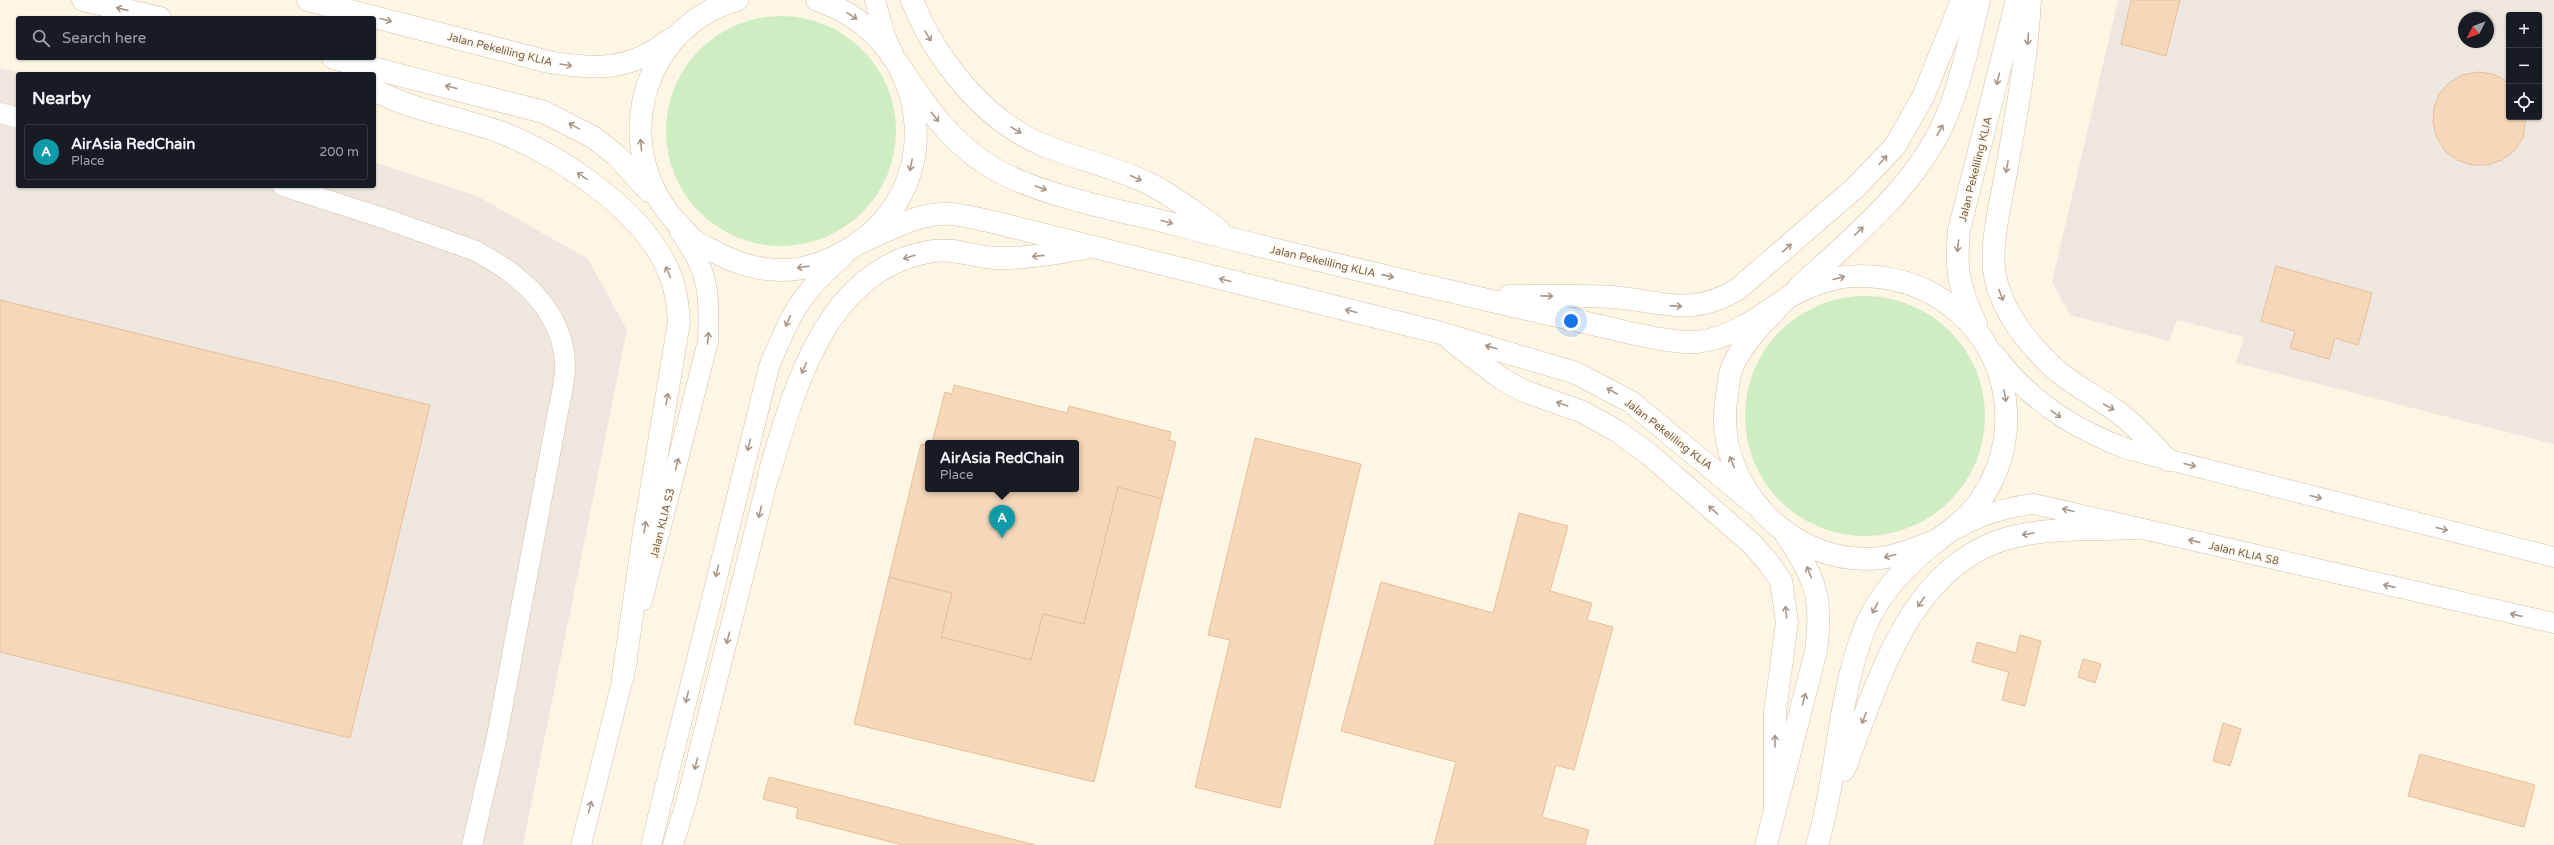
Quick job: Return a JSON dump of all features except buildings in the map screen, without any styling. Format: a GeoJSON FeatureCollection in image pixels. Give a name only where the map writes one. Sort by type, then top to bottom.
{"type":"FeatureCollection","features":[{"type":"Feature","properties":{"kind":"main road"},"geometry":{"type":"LineString","coordinates":[[83,0],[151,16]]}},
{"type":"Feature","properties":{"kind":"main road","name":"Jalan Pekeliling KLIA"},"geometry":{"type":"LineString","coordinates":[[308,0],[370,16]]}},
{"type":"Feature","properties":{"kind":"main road","name":"Jalan Pekeliling KLIA"},"geometry":{"type":"LineString","coordinates":[[376,17],[549,62],[583,68],[606,67],[632,62],[656,50],[686,27],[720,5],[737,0]]}},
{"type":"Feature","properties":{"kind":"main road","name":"Jalan Pekeliling KLIA"},"geometry":{"type":"LineString","coordinates":[[817,0],[838,7],[872,30],[897,62],[924,104],[947,132],[968,152],[998,171],[1051,192],[1235,240],[1635,334],[1673,341],[1696,342],[1720,337],[1744,328],[1790,296],[1841,276],[1880,275],[1926,288],[1957,310],[1982,336]]}},
{"type":"Feature","properties":{"kind":"main road"},"geometry":{"type":"LineString","coordinates":[[912,0],[923,27],[941,57],[964,86],[1012,128],[1042,144],[1124,173],[1150,184],[1235,240]]}},
{"type":"Feature","properties":{"kind":"main road"},"geometry":{"type":"LineString","coordinates":[[1466,295],[1614,298],[1680,307],[1702,305],[1720,300],[1754,277],[1856,188],[1894,146],[1923,97],[1962,0]]}},
{"type":"Feature","properties":{"kind":"main road","name":"Jalan Pekeliling KLIA"},"geometry":{"type":"LineString","coordinates":[[1752,502],[1730,460],[1723,414],[1732,367],[1749,338],[1790,296],[1882,208],[1908,180],[1943,124],[1962,74],[1979,0]]}},
{"type":"Feature","properties":{"kind":"main road","name":"Jalan Pekeliling KLIA"},"geometry":{"type":"LineString","coordinates":[[340,60],[544,112],[593,137],[617,156],[695,242],[736,263],[781,270],[822,264],[897,225],[925,216],[952,214],[989,221],[1441,333],[1546,363],[1602,385],[1631,402],[1669,431],[1752,502],[1784,533],[1817,550],[1854,558],[1882,558],[1912,550],[1940,539],[1971,512],[1994,478],[2006,439],[2006,398],[1999,372],[1960,284],[1956,259],[1959,230],[2017,0]]}},
{"type":"Feature","properties":{"kind":"main road"},"geometry":{"type":"LineString","coordinates":[[2030,0],[2027,50],[1996,240],[1994,268],[1999,291],[2009,313],[2041,356],[2064,378],[2127,419],[2168,460]]}},
{"type":"Feature","properties":{"kind":"main road","name":"Jalan Pekeliling KLIA"},"geometry":{"type":"LineString","coordinates":[[664,209],[648,179],[640,147],[640,114],[648,81],[664,52],[686,27]]}},
{"type":"Feature","properties":{"kind":"main road"},"geometry":{"type":"LineString","coordinates":[[319,60],[341,72]]}},
{"type":"Feature","properties":{"kind":"main road","name":"Jalan Pekeliling KLIA"},"geometry":{"type":"LineString","coordinates":[[862,242],[890,214],[908,178],[914,152],[916,139],[913,99],[897,62]]}},
{"type":"Feature","properties":{"kind":"main road"},"geometry":{"type":"LineString","coordinates":[[376,91],[402,103],[499,132],[561,162],[589,181],[616,204],[656,248],[669,272],[678,298],[679,322],[644,533],[623,677]]}},
{"type":"Feature","properties":{"kind":"main road"},"geometry":{"type":"LineString","coordinates":[[770,474],[791,400],[818,339],[839,307],[874,275],[892,263],[936,250],[993,258],[1020,258],[1090,247]]}},
{"type":"Feature","properties":{"kind":"main road"},"geometry":{"type":"LineString","coordinates":[[1441,333],[1502,378],[1524,391],[1583,412],[1617,432],[1649,454],[1751,543],[1768,562],[1780,581],[1787,622],[1776,712],[1775,808]]}},
{"type":"Feature","properties":{"kind":"main road"},"geometry":{"type":"LineString","coordinates":[[1826,813],[1893,646],[1925,596],[1945,574],[1968,556],[2012,537],[2041,532],[2136,528]]}},
{"type":"Feature","properties":{"kind":"main road"},"geometry":{"type":"LineString","coordinates":[[1766,845],[1816,651],[1819,628],[1819,605],[1815,587],[1806,564],[1784,533]]}},
{"type":"Feature","properties":{"kind":"main road"},"geometry":{"type":"LineString","coordinates":[[1817,845],[1826,813],[1852,669],[1865,627],[1880,598],[1897,577],[1940,539]]}},
{"type":"Feature","properties":{"kind":"street"},"geometry":{"type":"LineString","coordinates":[[686,27],[713,0]]}},
{"type":"Feature","properties":{"kind":"street"},"geometry":{"type":"LineString","coordinates":[[875,0],[884,36],[897,62]]}},
{"type":"Feature","properties":{"kind":"street"},"geometry":{"type":"LineString","coordinates":[[0,113],[16,117]]}},
{"type":"Feature","properties":{"kind":"street"},"geometry":{"type":"LineString","coordinates":[[289,188],[380,217],[476,251],[491,259],[524,281],[537,296],[547,309],[563,349],[565,367],[556,425],[496,741],[472,845]]}},
{"type":"Feature","properties":{"kind":"street","name":"Jalan KLIA S3"},"geometry":{"type":"LineString","coordinates":[[580,845],[708,341],[710,306],[706,276],[692,248],[664,209]]}},
{"type":"Feature","properties":{"kind":"street"},"geometry":{"type":"LineString","coordinates":[[651,845],[769,367],[793,311],[806,291],[825,272],[862,242]]}},
{"type":"Feature","properties":{"kind":"street"},"geometry":{"type":"LineString","coordinates":[[1982,336],[2007,371],[2027,393],[2059,416],[2096,438],[2130,450],[2168,460],[2554,557]]}},
{"type":"Feature","properties":{"kind":"street"},"geometry":{"type":"LineString","coordinates":[[673,845],[686,803],[770,474]]}},
{"type":"Feature","properties":{"kind":"street","name":"Jalan KLIA S8"},"geometry":{"type":"LineString","coordinates":[[1940,539],[1978,516],[2007,507],[2034,504],[2554,623]]}},
{"type":"Feature","properties":{"kind":"shaded area"},"geometry":{"type":"Polygon","coordinates":[[[2118,0],[2554,0],[2554,444],[2236,363],[2244,337],[2177,320],[2169,341],[2070,315],[2052,282],[2118,0]]]}},
{"type":"Feature","properties":{"kind":"shaded area"},"geometry":{"type":"Polygon","coordinates":[[[0,68],[17,72],[16,72],[16,188],[376,188],[376,163],[477,196],[588,259],[627,330],[523,845],[0,845],[0,68]]]}},
{"type":"Feature","properties":{"kind":"green space"},"geometry":{"type":"Polygon","coordinates":[[[770,16],[792,16],[814,21],[835,29],[854,42],[870,58],[883,77],[891,98],[896,120],[894,153],[883,185],[870,204],[854,220],[835,233],[814,241],[792,246],[770,246],[748,241],[727,233],[708,220],[692,204],[679,185],[671,164],[666,142],[666,120],[671,98],[679,77],[692,58],[708,42],[727,29],[748,21],[770,16]]]}},
{"type":"Feature","properties":{"kind":"green space"},"geometry":{"type":"Polygon","coordinates":[[[1865,296],[1888,298],[1911,305],[1932,316],[1950,331],[1965,349],[1976,370],[1983,393],[1985,416],[1983,439],[1976,462],[1965,483],[1950,501],[1932,516],[1911,527],[1888,534],[1865,536],[1842,534],[1819,527],[1798,516],[1780,501],[1765,483],[1754,462],[1747,439],[1745,416],[1747,393],[1754,370],[1765,349],[1780,331],[1798,316],[1819,305],[1842,298],[1865,296]]]}},
{"type":"Feature","properties":{"kind":"place","name":"AirAsia RedChain"},"geometry":{"type":"Point","coordinates":[1002,538]}}]}
